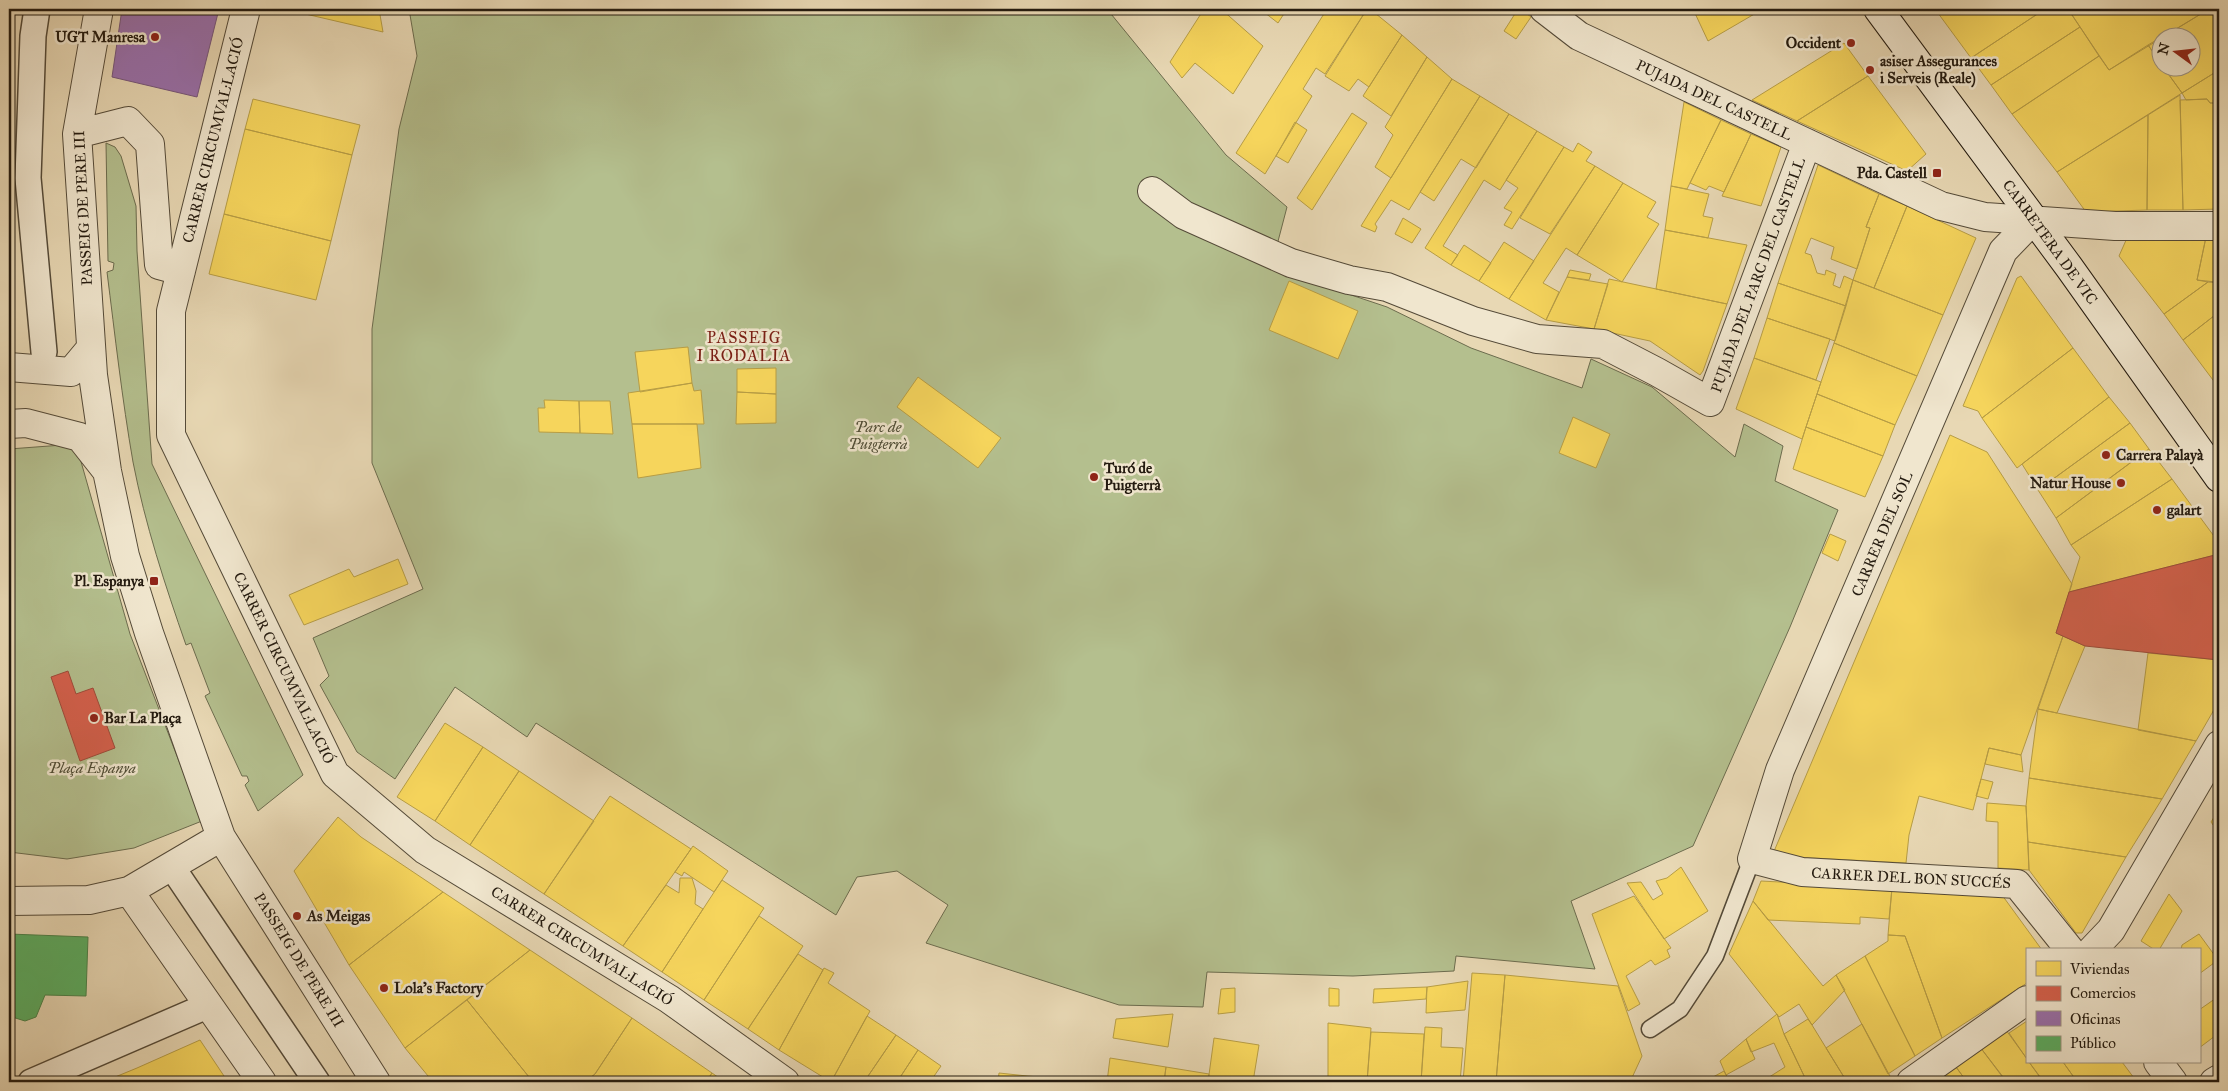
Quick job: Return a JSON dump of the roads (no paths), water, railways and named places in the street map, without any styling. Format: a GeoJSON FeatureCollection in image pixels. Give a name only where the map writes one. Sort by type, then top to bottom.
{"type":"FeatureCollection","features":[{"type":"Feature","properties":{"kind":"street"},"geometry":{"type":"LineString","coordinates":[[37,9],[33,36],[28,178],[44,352]]}},
{"type":"Feature","properties":{"kind":"street","name":"PASSEIG DE PERE III"},"geometry":{"type":"LineString","coordinates":[[99,9],[77,134],[93,375],[107,471]]}},
{"type":"Feature","properties":{"kind":"street","name":"CARRER CIRCUMVAL·LACIÓ"},"geometry":{"type":"LineString","coordinates":[[246,9],[171,310],[172,435],[335,774],[425,850],[669,999],[784,1082]]}},
{"type":"Feature","properties":{"kind":"street","name":"PUJADA DEL CASTELL"},"geometry":{"type":"LineString","coordinates":[[1544,9],[1579,36],[1941,206],[1985,217],[2115,226],[2219,226]]}},
{"type":"Feature","properties":{"kind":"street","name":"CARRETERA DE VIC"},"geometry":{"type":"LineString","coordinates":[[1878,9],[2219,478]]}},
{"type":"Feature","properties":{"kind":"street","name":"CARRER CIRCUMVAL·LACIÓ"},"geometry":{"type":"LineString","coordinates":[[77,134],[128,121],[150,144],[159,265],[181,270]]}},
{"type":"Feature","properties":{"kind":"street","name":"PUJADA DEL PARC DEL CASTELL"},"geometry":{"type":"LineString","coordinates":[[1152,191],[1184,215],[1291,263],[1349,280],[1387,287],[1473,320],[1537,339],[1602,344],[1710,402],[1807,143]]}},
{"type":"Feature","properties":{"kind":"street","name":"CARRER DEL SOL"},"geometry":{"type":"LineString","coordinates":[[1752,859],[1780,770],[2003,252],[2033,220]]}},
{"type":"Feature","properties":{"kind":"street"},"geometry":{"type":"LineString","coordinates":[[9,368],[71,372],[91,348]]}},
{"type":"Feature","properties":{"kind":"street"},"geometry":{"type":"LineString","coordinates":[[9,424],[26,423],[80,437],[107,471],[125,556],[146,624],[221,837],[129,891],[89,900],[9,901]]}},
{"type":"Feature","properties":{"kind":"street"},"geometry":{"type":"LineString","coordinates":[[2094,948],[2111,930],[2219,745]]}},
{"type":"Feature","properties":{"kind":"street","name":"PASSEIG DE PERE III"},"geometry":{"type":"LineString","coordinates":[[221,837],[376,1082]]}},
{"type":"Feature","properties":{"kind":"street","name":"CARRER DEL BON SUCCÉS"},"geometry":{"type":"LineString","coordinates":[[1752,859],[1802,872],[2017,884],[2068,948]]}},
{"type":"Feature","properties":{"kind":"street"},"geometry":{"type":"LineString","coordinates":[[172,867],[317,1082]]}},
{"type":"Feature","properties":{"kind":"street"},"geometry":{"type":"LineString","coordinates":[[129,891],[262,1082]]}},
{"type":"Feature","properties":{"kind":"street"},"geometry":{"type":"LineString","coordinates":[[1911,1082],[2026,1001]]}},
{"type":"Feature","properties":{"kind":"street"},"geometry":{"type":"LineString","coordinates":[[31,1082],[209,1005]]}},
{"type":"Feature","properties":{"kind":"street"},"geometry":{"type":"LineString","coordinates":[[2160,1064],[2173,1082]]}},
{"type":"Feature","properties":{"kind":"street"},"geometry":{"type":"LineString","coordinates":[[2214,1082],[2219,1080]]}},
{"type":"Feature","properties":{"kind":"lane"},"geometry":{"type":"LineString","coordinates":[[1650,1029],[1680,1008],[1715,956],[1752,859]]}},
{"type":"Feature","properties":{"kind":"place","name":"UGT Manresa"},"geometry":{"type":"Point","coordinates":[155,37]}},
{"type":"Feature","properties":{"kind":"place","name":"Occident"},"geometry":{"type":"Point","coordinates":[1851,43]}},
{"type":"Feature","properties":{"kind":"place","name":"asiser Assegurances i Serveis (Reale)"},"geometry":{"type":"Point","coordinates":[1870,70]}},
{"type":"Feature","properties":{"kind":"place","name":"Pda. Castell"},"geometry":{"type":"Point","coordinates":[1937,173]}},
{"type":"Feature","properties":{"kind":"place","name":"Carrera Palayà"},"geometry":{"type":"Point","coordinates":[2106,455]}},
{"type":"Feature","properties":{"kind":"place","name":"Turó de Puigterrà"},"geometry":{"type":"Point","coordinates":[1094,477]}},
{"type":"Feature","properties":{"kind":"place","name":"Natur House"},"geometry":{"type":"Point","coordinates":[2121,483]}},
{"type":"Feature","properties":{"kind":"place","name":"galart"},"geometry":{"type":"Point","coordinates":[2157,510]}},
{"type":"Feature","properties":{"kind":"place","name":"Pl. Espanya"},"geometry":{"type":"Point","coordinates":[154,581]}},
{"type":"Feature","properties":{"kind":"place","name":"Bar La Plaça"},"geometry":{"type":"Point","coordinates":[94,718]}},
{"type":"Feature","properties":{"kind":"place","name":"As Meigas"},"geometry":{"type":"Point","coordinates":[297,916]}},
{"type":"Feature","properties":{"kind":"place","name":"Lola’s Factory"},"geometry":{"type":"Point","coordinates":[384,988]}},
{"type":"Feature","properties":{"kind":"district","name":"PASSEIG I RODALIA"},"geometry":{"type":"Point","coordinates":[744,346]}},
{"type":"Feature","properties":{"kind":"park label","name":"Parc de Puigterrà"},"geometry":{"type":"Point","coordinates":[878,436]}},
{"type":"Feature","properties":{"kind":"park label","name":"Plaça Espanya"},"geometry":{"type":"Point","coordinates":[92,768]}}]}
